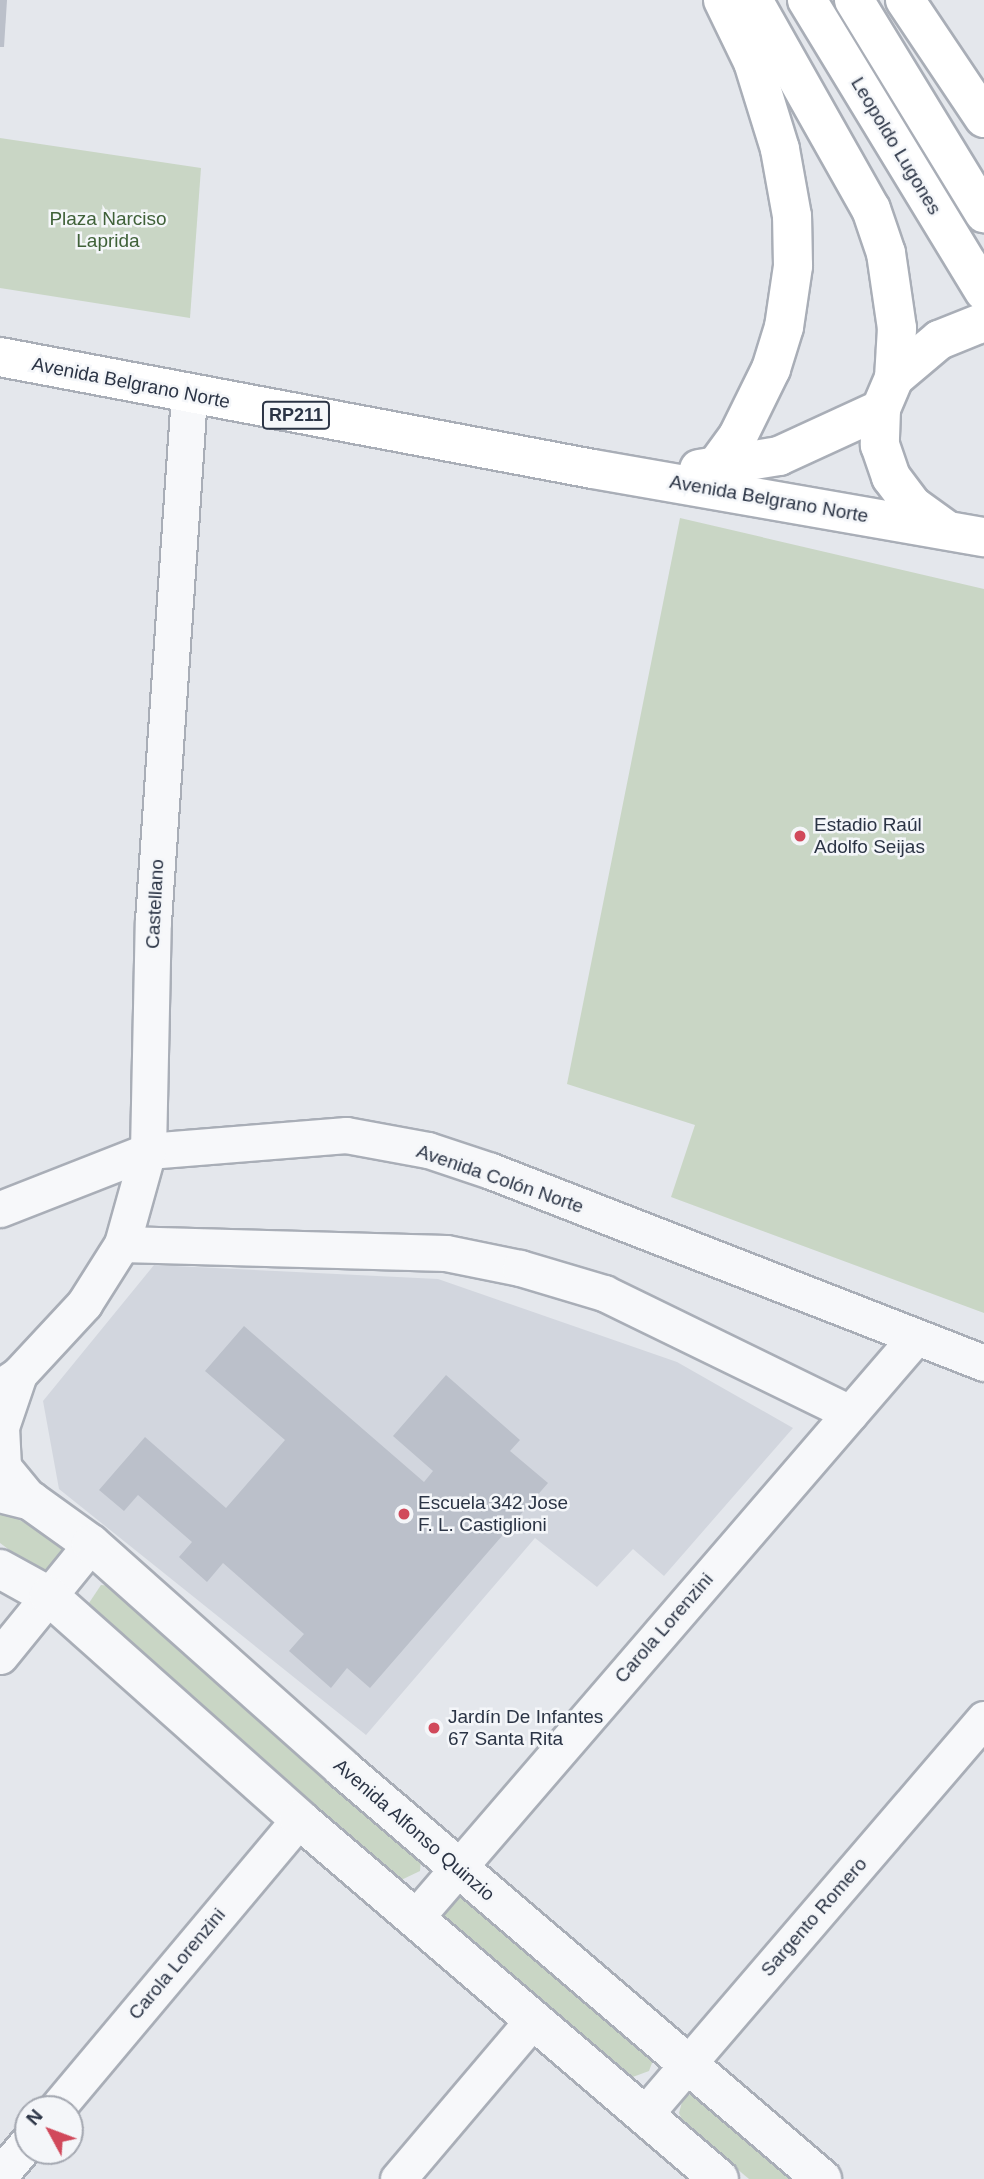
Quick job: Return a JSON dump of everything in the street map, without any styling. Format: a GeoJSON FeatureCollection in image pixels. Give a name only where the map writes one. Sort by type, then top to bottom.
{"type":"FeatureCollection","features":[{"type":"Feature","properties":{"kind":"main road","name":"Leopoldo Lugones"},"geometry":{"type":"LineString","coordinates":[[807,0],[984,291]]}},
{"type":"Feature","properties":{"kind":"main road","name":"Leopoldo Lugones"},"geometry":{"type":"LineString","coordinates":[[854,0],[984,213]]}},
{"type":"Feature","properties":{"kind":"main road"},"geometry":{"type":"LineString","coordinates":[[905,0],[984,118]]}},
{"type":"Feature","properties":{"kind":"main road"},"geometry":{"type":"LineString","coordinates":[[737,8],[819,119],[871,209],[886,253],[897,328],[880,445],[891,478],[912,505],[946,529]]}},
{"type":"Feature","properties":{"kind":"main road"},"geometry":{"type":"LineString","coordinates":[[714,469],[738,436],[771,369],[784,327],[793,267],[792,216],[780,149],[737,8]]}},
{"type":"Feature","properties":{"kind":"main road","name":"Avenida Belgrano Norte"},"geometry":{"type":"LineString","coordinates":[[593,469],[714,469],[779,456],[888,394],[939,340],[984,322]]}},
{"type":"Feature","properties":{"kind":"main road","name":"Avenida Belgrano Norte"},"geometry":{"type":"LineString","coordinates":[[0,357],[593,469],[984,537]]}},
{"type":"Feature","properties":{"kind":"street","name":"Castellano"},"geometry":{"type":"LineString","coordinates":[[15,1497],[3,1467],[1,1427],[10,1380],[84,1304],[122,1244],[148,1152],[153,921],[190,395]]}},
{"type":"Feature","properties":{"kind":"street","name":"Avenida Colón Norte"},"geometry":{"type":"LineString","coordinates":[[0,1209],[148,1152],[346,1135],[428,1150],[914,1339],[984,1363]]}},
{"type":"Feature","properties":{"kind":"street"},"geometry":{"type":"LineString","coordinates":[[122,1244],[446,1253],[520,1268],[604,1293],[850,1413]]}},
{"type":"Feature","properties":{"kind":"street","name":"Carola Lorenzini"},"geometry":{"type":"LineString","coordinates":[[415,1918],[914,1339]]}},
{"type":"Feature","properties":{"kind":"street","name":"Avenida Alfonso Quinzio"},"geometry":{"type":"LineString","coordinates":[[15,1497],[91,1544],[458,1867],[822,2179]]}},
{"type":"Feature","properties":{"kind":"street"},"geometry":{"type":"LineString","coordinates":[[0,1656],[91,1544]]}},
{"type":"Feature","properties":{"kind":"street"},"geometry":{"type":"LineString","coordinates":[[0,1569],[48,1596],[299,1819],[719,2179]]}},
{"type":"Feature","properties":{"kind":"street","name":"Sargento Romero"},"geometry":{"type":"LineString","coordinates":[[644,2115],[984,1719]]}},
{"type":"Feature","properties":{"kind":"street","name":"Carola Lorenzini"},"geometry":{"type":"LineString","coordinates":[[67,2095],[299,1819]]}},
{"type":"Feature","properties":{"kind":"street"},"geometry":{"type":"LineString","coordinates":[[398,2179],[533,2020]]}},
{"type":"Feature","properties":{"kind":"street"},"geometry":{"type":"LineString","coordinates":[[0,2175],[14,2158]]}},
{"type":"Feature","properties":{"kind":"shaded area","name":"Escuela 342 Jose F. L. Castiglioni"},"geometry":{"type":"Polygon","coordinates":[[[154,1265],[438,1279],[677,1362],[793,1428],[664,1576],[633,1549],[597,1587],[535,1538],[366,1735],[59,1489],[43,1401],[154,1265]]]}},
{"type":"Feature","properties":{"kind":"green space","name":"Plaza Narciso Laprida"},"geometry":{"type":"Polygon","coordinates":[[[0,138],[201,168],[190,318],[0,288],[0,138]]]}},
{"type":"Feature","properties":{"kind":"green space","name":"Estadio Raúl Adolfo Seijas"},"geometry":{"type":"Polygon","coordinates":[[[680,518],[984,589],[984,1313],[671,1197],[695,1125],[567,1084],[680,518]]]}},
{"type":"Feature","properties":{"kind":"green space"},"geometry":{"type":"Polygon","coordinates":[[[0,1509],[62,1544],[64,1554],[47,1571],[35,1569],[0,1543],[0,1509]]]}},
{"type":"Feature","properties":{"kind":"green space"},"geometry":{"type":"Polygon","coordinates":[[[101,1585],[113,1586],[421,1859],[420,1871],[399,1881],[93,1616],[89,1603],[101,1585]]]}},
{"type":"Feature","properties":{"kind":"green space"},"geometry":{"type":"Polygon","coordinates":[[[465,1893],[655,2055],[649,2071],[630,2078],[440,1915],[453,1895],[465,1893]]]}},
{"type":"Feature","properties":{"kind":"green space"},"geometry":{"type":"Polygon","coordinates":[[[698,2094],[804,2179],[749,2179],[684,2124],[679,2113],[682,2102],[687,2095],[698,2094]]]}},
{"type":"Feature","properties":{"kind":"building"},"geometry":{"type":"Polygon","coordinates":[[[0,0],[7,0],[4,47],[0,47],[0,0]]]}},
{"type":"Feature","properties":{"kind":"building"},"geometry":{"type":"Polygon","coordinates":[[[244,1326],[424,1482],[433,1471],[393,1436],[446,1375],[520,1440],[510,1451],[548,1483],[370,1688],[347,1668],[331,1688],[289,1651],[304,1634],[223,1563],[207,1582],[179,1557],[192,1542],[138,1495],[124,1511],[99,1490],[145,1437],[226,1508],[285,1440],[205,1371],[244,1326]]]}},
{"type":"Feature","properties":{"kind":"place","name":"Estadio Raúl Adolfo Seijas"},"geometry":{"type":"Point","coordinates":[800,836]}},
{"type":"Feature","properties":{"kind":"place","name":"Escuela 342 Jose F. L. Castiglioni"},"geometry":{"type":"Point","coordinates":[404,1514]}},
{"type":"Feature","properties":{"kind":"place","name":"Jardín De Infantes 67 Santa Rita"},"geometry":{"type":"Point","coordinates":[434,1728]}}]}
